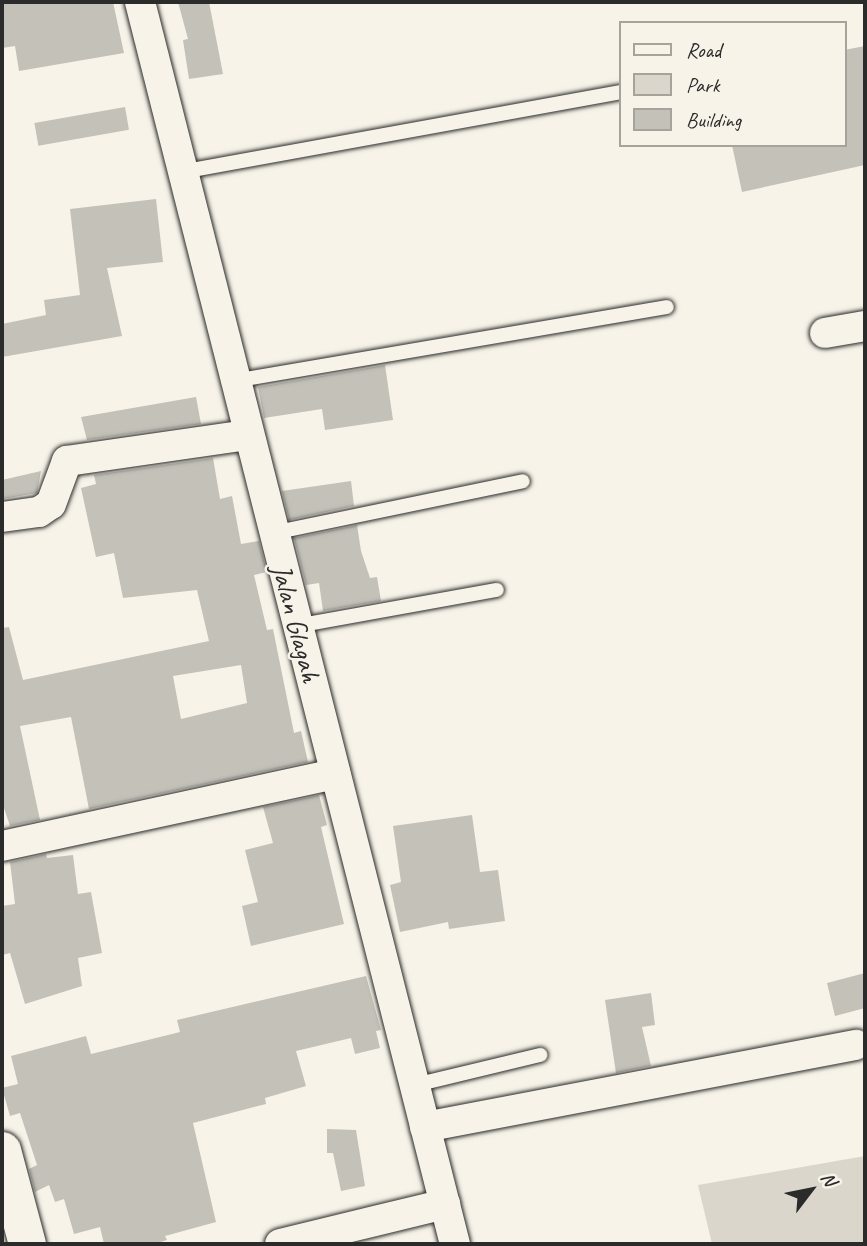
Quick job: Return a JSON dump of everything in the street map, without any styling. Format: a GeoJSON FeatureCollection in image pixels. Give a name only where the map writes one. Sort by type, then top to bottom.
{"type":"FeatureCollection","features":[{"type":"Feature","properties":{"kind":"street","name":"Jalan Glagah"},"geometry":{"type":"LineString","coordinates":[[140,2],[233,381],[455,1244]]}},
{"type":"Feature","properties":{"kind":"street"},"geometry":{"type":"LineString","coordinates":[[825,333],[865,326]]}},
{"type":"Feature","properties":{"kind":"street"},"geometry":{"type":"LineString","coordinates":[[2,517],[39,512],[51,504],[67,461],[247,435]]}},
{"type":"Feature","properties":{"kind":"street"},"geometry":{"type":"LineString","coordinates":[[2,846],[335,774]]}},
{"type":"Feature","properties":{"kind":"street"},"geometry":{"type":"LineString","coordinates":[[425,1127],[856,1045]]}},
{"type":"Feature","properties":{"kind":"street"},"geometry":{"type":"LineString","coordinates":[[5,1173],[27,1244]]}},
{"type":"Feature","properties":{"kind":"street"},"geometry":{"type":"LineString","coordinates":[[280,1244],[445,1204]]}},
{"type":"Feature","properties":{"kind":"lane"},"geometry":{"type":"LineString","coordinates":[[181,173],[618,92]]}},
{"type":"Feature","properties":{"kind":"lane"},"geometry":{"type":"LineString","coordinates":[[233,381],[667,307]]}},
{"type":"Feature","properties":{"kind":"lane"},"geometry":{"type":"LineString","coordinates":[[272,533],[523,481]]}},
{"type":"Feature","properties":{"kind":"lane"},"geometry":{"type":"LineString","coordinates":[[296,626],[497,590]]}},
{"type":"Feature","properties":{"kind":"lane"},"geometry":{"type":"LineString","coordinates":[[415,1084],[540,1055]]}},
{"type":"Feature","properties":{"kind":"green space"},"geometry":{"type":"Polygon","coordinates":[[[865,1156],[865,1244],[712,1244],[698,1185],[865,1156]]]}},
{"type":"Feature","properties":{"kind":"building"},"geometry":{"type":"Polygon","coordinates":[[[113,2],[124,53],[19,71],[15,46],[2,48],[2,4],[113,2]]]}},
{"type":"Feature","properties":{"kind":"building"},"geometry":{"type":"Polygon","coordinates":[[[178,2],[209,2],[223,74],[189,79],[183,40],[188,39],[178,2]]]}},
{"type":"Feature","properties":{"kind":"building"},"geometry":{"type":"Polygon","coordinates":[[[865,46],[865,165],[742,192],[732,147],[846,147],[846,50],[865,46]]]}},
{"type":"Feature","properties":{"kind":"building"},"geometry":{"type":"Polygon","coordinates":[[[125,107],[129,130],[38,146],[34,123],[125,107]]]}},
{"type":"Feature","properties":{"kind":"building"},"geometry":{"type":"Polygon","coordinates":[[[156,199],[163,262],[107,268],[122,336],[2,357],[2,324],[46,315],[44,300],[80,295],[70,209],[156,199]]]}},
{"type":"Feature","properties":{"kind":"building"},"geometry":{"type":"Polygon","coordinates":[[[385,365],[393,420],[325,430],[322,409],[264,418],[258,387],[385,365]]]}},
{"type":"Feature","properties":{"kind":"building"},"geometry":{"type":"Polygon","coordinates":[[[196,397],[201,424],[87,440],[81,417],[196,397]]]}},
{"type":"Feature","properties":{"kind":"building"},"geometry":{"type":"Polygon","coordinates":[[[213,458],[220,499],[232,496],[241,544],[259,541],[267,572],[254,575],[267,630],[273,629],[294,733],[301,731],[308,762],[89,809],[71,717],[20,726],[40,820],[10,826],[2,802],[2,628],[9,627],[23,680],[209,641],[197,590],[123,598],[114,553],[96,557],[81,488],[96,484],[94,475],[213,458]],[[241,665],[173,676],[181,719],[247,703],[241,665]]]}},
{"type":"Feature","properties":{"kind":"building"},"geometry":{"type":"Polygon","coordinates":[[[41,471],[37,493],[2,499],[2,480],[41,471]]]}},
{"type":"Feature","properties":{"kind":"building"},"geometry":{"type":"Polygon","coordinates":[[[351,481],[354,506],[289,520],[282,491],[351,481]]]}},
{"type":"Feature","properties":{"kind":"building"},"geometry":{"type":"Polygon","coordinates":[[[357,525],[361,551],[370,578],[377,577],[381,601],[323,611],[319,583],[306,585],[294,538],[357,525]]]}},
{"type":"Feature","properties":{"kind":"building"},"geometry":{"type":"Polygon","coordinates":[[[319,795],[327,825],[321,827],[344,924],[251,946],[242,906],[258,902],[245,850],[273,843],[263,807],[319,795]]]}},
{"type":"Feature","properties":{"kind":"building"},"geometry":{"type":"Polygon","coordinates":[[[472,815],[480,872],[498,870],[505,921],[449,929],[448,922],[400,932],[390,885],[401,882],[393,826],[472,815]]]}},
{"type":"Feature","properties":{"kind":"building"},"geometry":{"type":"Polygon","coordinates":[[[46,854],[47,858],[73,855],[78,894],[91,892],[102,953],[78,958],[82,986],[25,1004],[10,953],[2,955],[2,906],[15,904],[10,862],[46,854]]]}},
{"type":"Feature","properties":{"kind":"building"},"geometry":{"type":"Polygon","coordinates":[[[865,973],[865,1008],[835,1016],[827,983],[865,973]]]}},
{"type":"Feature","properties":{"kind":"building"},"geometry":{"type":"Polygon","coordinates":[[[366,976],[381,1030],[376,1031],[380,1048],[355,1054],[351,1038],[296,1051],[306,1086],[265,1098],[266,1104],[193,1123],[216,1222],[165,1236],[167,1240],[154,1244],[104,1244],[100,1227],[74,1234],[64,1199],[55,1202],[49,1185],[35,1192],[29,1169],[37,1165],[20,1113],[10,1116],[2,1088],[18,1084],[11,1056],[86,1036],[91,1054],[180,1032],[177,1020],[366,976]]]}},
{"type":"Feature","properties":{"kind":"building"},"geometry":{"type":"Polygon","coordinates":[[[651,993],[655,1025],[642,1027],[651,1066],[616,1073],[605,1000],[651,993]]]}},
{"type":"Feature","properties":{"kind":"building"},"geometry":{"type":"Polygon","coordinates":[[[327,1129],[356,1130],[365,1186],[341,1191],[333,1153],[327,1153],[327,1129]]]}}]}
